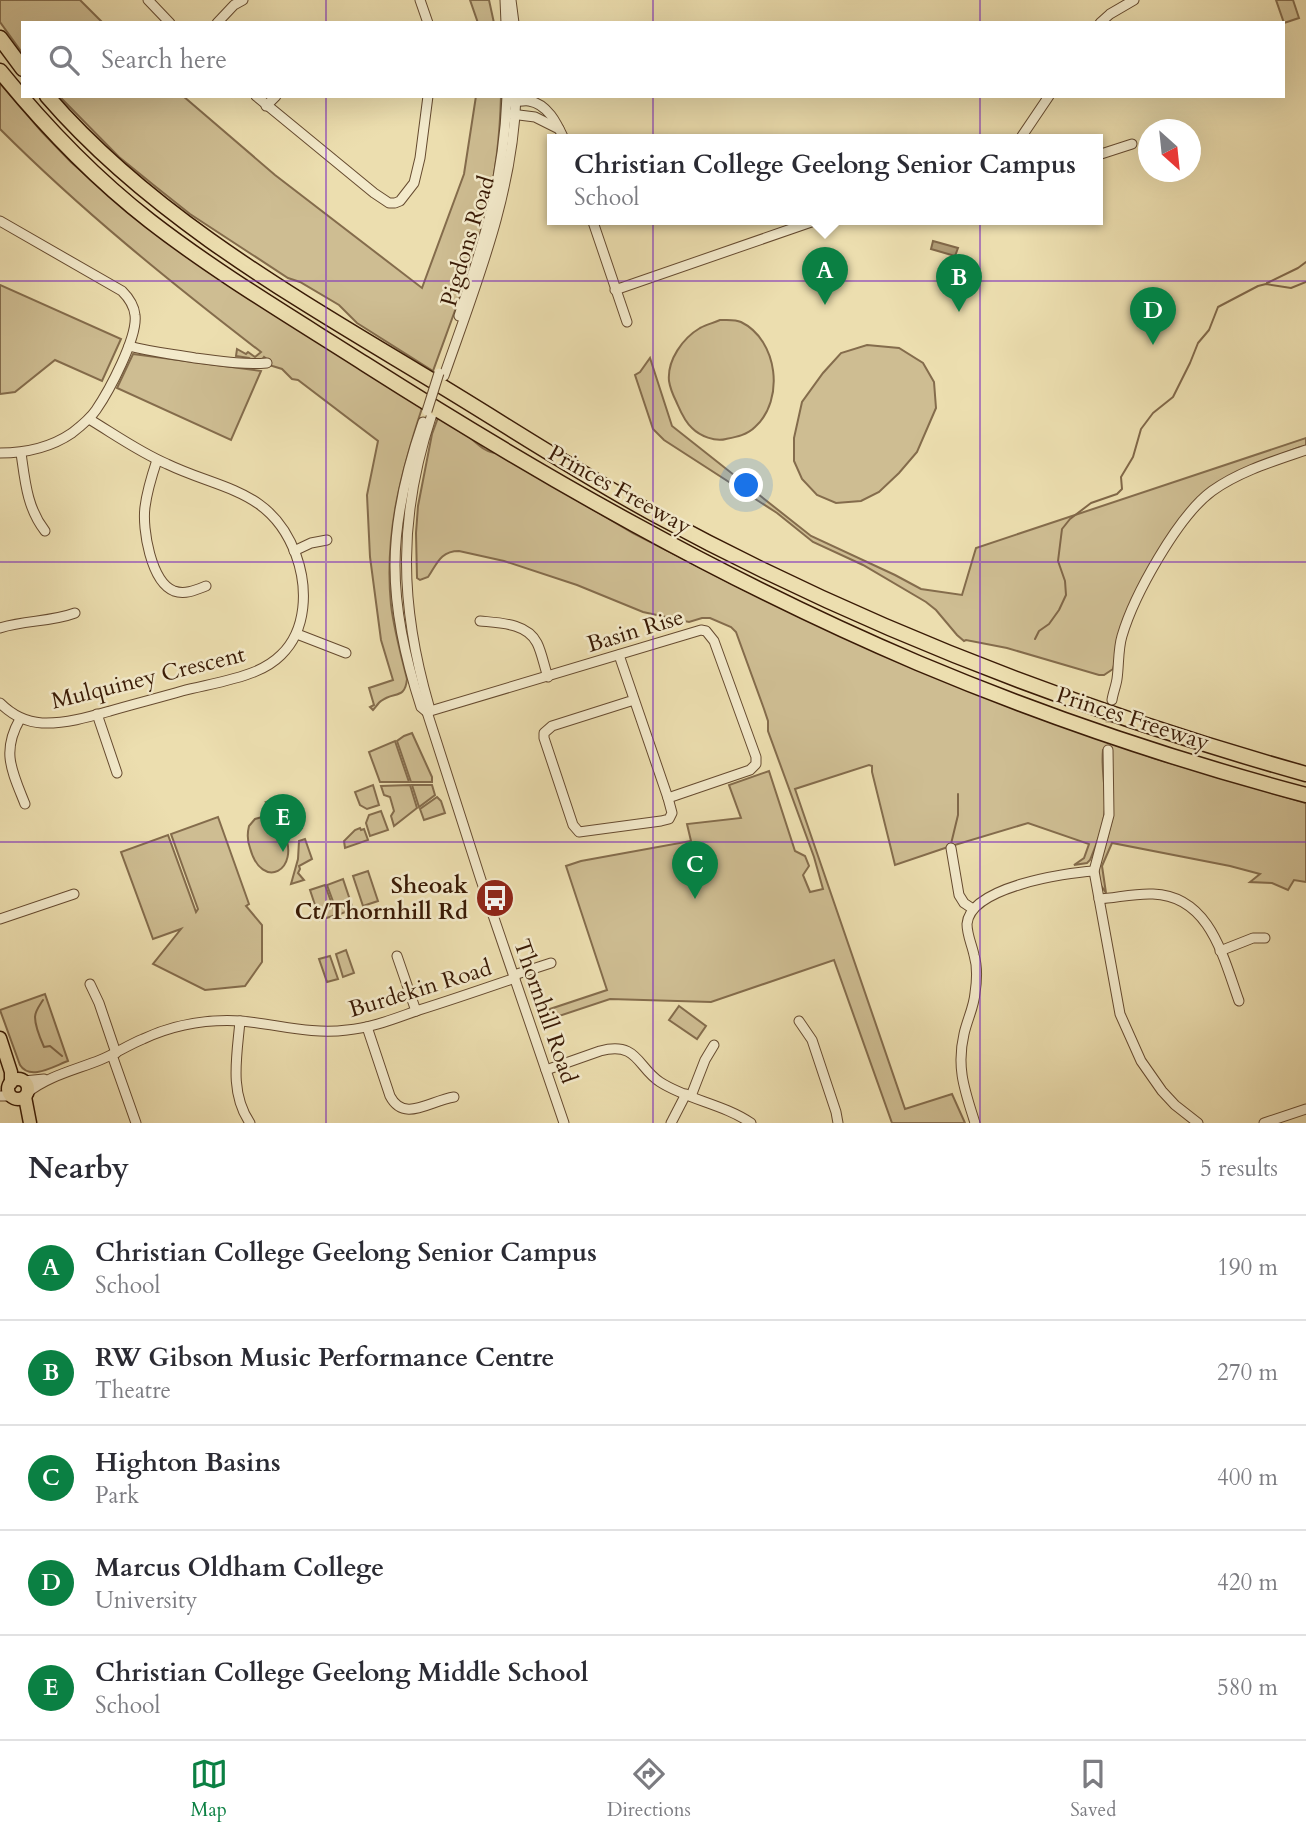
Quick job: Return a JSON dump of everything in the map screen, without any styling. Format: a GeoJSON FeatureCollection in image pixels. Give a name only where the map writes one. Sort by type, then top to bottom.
{"type":"FeatureCollection","features":[{"type":"Feature","properties":{"kind":"highway"},"geometry":{"type":"LineString","coordinates":[[0,38],[21,66]]}},
{"type":"Feature","properties":{"kind":"highway","name":"Princes Freeway"},"geometry":{"type":"LineString","coordinates":[[0,71],[21,95]]}},
{"type":"Feature","properties":{"kind":"highway","name":"Princes Freeway"},"geometry":{"type":"LineString","coordinates":[[23,98],[101,178],[148,219],[186,247],[395,383],[576,492],[753,586],[919,663],[1069,722],[1306,795]]}},
{"type":"Feature","properties":{"kind":"highway","name":"Princes Freeway"},"geometry":{"type":"LineString","coordinates":[[49,98],[66,118],[125,173],[194,229],[337,323],[654,514],[803,589],[929,644],[1074,701],[1155,729],[1306,774]]}},
{"type":"Feature","properties":{"kind":"main road"},"geometry":{"type":"LineString","coordinates":[[0,1038],[14,1090],[29,1121]]}},
{"type":"Feature","properties":{"kind":"street"},"geometry":{"type":"LineString","coordinates":[[148,0],[168,21]]}},
{"type":"Feature","properties":{"kind":"street"},"geometry":{"type":"LineString","coordinates":[[219,21],[234,5],[243,0]]}},
{"type":"Feature","properties":{"kind":"street"},"geometry":{"type":"LineString","coordinates":[[420,0],[427,21]]}},
{"type":"Feature","properties":{"kind":"street"},"geometry":{"type":"LineString","coordinates":[[505,0],[506,21]]}},
{"type":"Feature","properties":{"kind":"street"},"geometry":{"type":"LineString","coordinates":[[511,0],[514,21]]}},
{"type":"Feature","properties":{"kind":"street"},"geometry":{"type":"LineString","coordinates":[[1102,21],[1134,0]]}},
{"type":"Feature","properties":{"kind":"street"},"geometry":{"type":"LineString","coordinates":[[258,98],[389,203],[400,201],[416,178],[428,98]]}},
{"type":"Feature","properties":{"kind":"street"},"geometry":{"type":"LineString","coordinates":[[266,106],[274,98]]}},
{"type":"Feature","properties":{"kind":"street"},"geometry":{"type":"LineString","coordinates":[[1023,134],[1048,98]]}},
{"type":"Feature","properties":{"kind":"street","name":"Pigdons Road"},"geometry":{"type":"LineString","coordinates":[[442,374],[486,258],[500,210],[511,154],[511,99],[536,103],[555,118],[562,134]]}},
{"type":"Feature","properties":{"kind":"street"},"geometry":{"type":"LineString","coordinates":[[511,114],[540,119],[559,129]]}},
{"type":"Feature","properties":{"kind":"street"},"geometry":{"type":"LineString","coordinates":[[1103,154],[1132,145]]}},
{"type":"Feature","properties":{"kind":"street"},"geometry":{"type":"LineString","coordinates":[[0,222],[122,291],[135,313],[129,346],[89,419],[72,433],[42,448],[21,453],[0,453]]}},
{"type":"Feature","properties":{"kind":"street"},"geometry":{"type":"LineString","coordinates":[[594,225],[627,322]]}},
{"type":"Feature","properties":{"kind":"street"},"geometry":{"type":"LineString","coordinates":[[615,290],[803,225]]}},
{"type":"Feature","properties":{"kind":"street"},"geometry":{"type":"LineString","coordinates":[[129,346],[210,360],[267,363]]}},
{"type":"Feature","properties":{"kind":"street","name":"Thornhill Road"},"geometry":{"type":"LineString","coordinates":[[442,374],[429,412],[410,499],[406,590],[413,642],[429,706],[427,712],[564,1123]]}},
{"type":"Feature","properties":{"kind":"street"},"geometry":{"type":"LineString","coordinates":[[89,419],[157,460],[243,493],[258,502],[283,528],[295,551],[303,594],[297,634],[346,653]]}},
{"type":"Feature","properties":{"kind":"street"},"geometry":{"type":"LineString","coordinates":[[1112,700],[1122,637],[1140,592],[1180,525],[1199,502],[1231,479],[1306,450]]}},
{"type":"Feature","properties":{"kind":"street"},"geometry":{"type":"LineString","coordinates":[[21,453],[30,506],[45,531]]}},
{"type":"Feature","properties":{"kind":"street"},"geometry":{"type":"LineString","coordinates":[[157,460],[145,510],[146,534],[152,560],[161,578],[172,590],[192,592],[206,586]]}},
{"type":"Feature","properties":{"kind":"street"},"geometry":{"type":"LineString","coordinates":[[295,551],[311,543],[327,540]]}},
{"type":"Feature","properties":{"kind":"street"},"geometry":{"type":"LineString","coordinates":[[0,628],[24,622],[62,618],[75,613]]}},
{"type":"Feature","properties":{"kind":"street"},"geometry":{"type":"LineString","coordinates":[[480,621],[515,626],[526,631],[537,642],[548,677]]}},
{"type":"Feature","properties":{"kind":"street","name":"Basin Rise"},"geometry":{"type":"LineString","coordinates":[[427,712],[701,630],[709,633],[714,641],[756,757],[756,764],[750,770],[668,798]]}},
{"type":"Feature","properties":{"kind":"street","name":"Mulquiney Crescent"},"geometry":{"type":"LineString","coordinates":[[20,719],[54,723],[254,672],[280,656],[297,634]]}},
{"type":"Feature","properties":{"kind":"street"},"geometry":{"type":"LineString","coordinates":[[618,655],[634,700],[668,798],[672,813],[669,819],[661,821],[579,832],[573,825],[544,733],[552,726],[634,700]]}},
{"type":"Feature","properties":{"kind":"street"},"geometry":{"type":"LineString","coordinates":[[0,703],[20,719],[13,731],[10,760],[25,804]]}},
{"type":"Feature","properties":{"kind":"street"},"geometry":{"type":"LineString","coordinates":[[97,714],[117,773]]}},
{"type":"Feature","properties":{"kind":"street"},"geometry":{"type":"LineString","coordinates":[[1108,750],[1109,815],[1094,871],[1116,998],[1120,1014],[1141,1061],[1162,1091],[1196,1122]]}},
{"type":"Feature","properties":{"kind":"street"},"geometry":{"type":"LineString","coordinates":[[951,848],[959,895],[973,909]]}},
{"type":"Feature","properties":{"kind":"street"},"geometry":{"type":"LineString","coordinates":[[975,1123],[960,1071],[962,1042],[977,981],[975,958],[967,928],[973,909],[985,900],[1027,882],[1094,871]]}},
{"type":"Feature","properties":{"kind":"street"},"geometry":{"type":"LineString","coordinates":[[0,919],[74,894]]}},
{"type":"Feature","properties":{"kind":"street"},"geometry":{"type":"LineString","coordinates":[[1099,900],[1151,894],[1175,899],[1191,907],[1210,928],[1239,1001]]}},
{"type":"Feature","properties":{"kind":"street"},"geometry":{"type":"LineString","coordinates":[[1220,951],[1253,939],[1265,938]]}},
{"type":"Feature","properties":{"kind":"street"},"geometry":{"type":"LineString","coordinates":[[397,956],[416,1011]]}},
{"type":"Feature","properties":{"kind":"street","name":"Burdekin Road"},"geometry":{"type":"LineString","coordinates":[[14,1090],[40,1083],[114,1054],[165,1030],[202,1022],[240,1021],[329,1032],[367,1027],[551,963]]}},
{"type":"Feature","properties":{"kind":"street"},"geometry":{"type":"LineString","coordinates":[[90,984],[102,1011],[136,1123]]}},
{"type":"Feature","properties":{"kind":"street"},"geometry":{"type":"LineString","coordinates":[[240,1021],[236,1062],[237,1089],[242,1108],[250,1123]]}},
{"type":"Feature","properties":{"kind":"street"},"geometry":{"type":"LineString","coordinates":[[799,1021],[811,1040],[838,1123]]}},
{"type":"Feature","properties":{"kind":"street"},"geometry":{"type":"LineString","coordinates":[[367,1027],[393,1104],[400,1113],[407,1114],[454,1097]]}},
{"type":"Feature","properties":{"kind":"street"},"geometry":{"type":"LineString","coordinates":[[671,1123],[715,1045]]}},
{"type":"Feature","properties":{"kind":"street"},"geometry":{"type":"LineString","coordinates":[[546,1070],[607,1049],[621,1050],[637,1057],[658,1081],[733,1112],[751,1123]]}},
{"type":"Feature","properties":{"kind":"street"},"geometry":{"type":"LineString","coordinates":[[1264,1123],[1306,1109]]}},
{"type":"Feature","properties":{"kind":"shaded area"},"geometry":{"type":"Polygon","coordinates":[[[0,0],[80,0],[101,21],[21,21],[21,51],[0,22],[0,0]]]}},
{"type":"Feature","properties":{"kind":"shaded area"},"geometry":{"type":"Polygon","coordinates":[[[470,0],[489,0],[494,21],[477,21],[470,0]]]}},
{"type":"Feature","properties":{"kind":"shaded area"},"geometry":{"type":"Polygon","coordinates":[[[1276,0],[1293,0],[1299,18],[1283,21],[1276,0]]]}},
{"type":"Feature","properties":{"kind":"shaded area"},"geometry":{"type":"Polygon","coordinates":[[[0,83],[71,162],[123,208],[423,405],[401,479],[390,553],[391,605],[407,679],[401,693],[386,698],[373,710],[370,707],[374,705],[369,688],[393,680],[381,640],[370,557],[367,495],[378,441],[298,380],[292,379],[282,369],[269,365],[264,357],[255,363],[249,358],[236,356],[237,349],[255,357],[261,352],[127,245],[0,129],[0,83]]]}},
{"type":"Feature","properties":{"kind":"shaded area"},"geometry":{"type":"Polygon","coordinates":[[[61,98],[185,98],[275,175],[422,288],[464,174],[476,98],[501,98],[493,181],[482,229],[433,371],[357,323],[339,305],[288,278],[190,214],[119,157],[61,98]]]}},
{"type":"Feature","properties":{"kind":"shaded area"},"geometry":{"type":"Polygon","coordinates":[[[933,241],[958,248],[955,256],[931,249],[933,241]]]}},
{"type":"Feature","properties":{"kind":"shaded area"},"geometry":{"type":"Polygon","coordinates":[[[0,285],[121,339],[102,381],[55,360],[15,392],[0,394],[0,285]]]}},
{"type":"Feature","properties":{"kind":"shaded area"},"geometry":{"type":"Polygon","coordinates":[[[720,320],[741,322],[763,342],[770,356],[774,387],[765,415],[755,427],[741,435],[722,440],[703,436],[689,425],[669,381],[673,358],[682,344],[700,328],[720,320]]]}},
{"type":"Feature","properties":{"kind":"shaded area"},"geometry":{"type":"Polygon","coordinates":[[[867,345],[899,348],[923,363],[934,382],[936,408],[917,452],[879,492],[861,501],[836,503],[817,495],[802,479],[794,461],[794,438],[802,402],[823,373],[841,353],[867,345]]]}},
{"type":"Feature","properties":{"kind":"shaded area"},"geometry":{"type":"Polygon","coordinates":[[[133,354],[261,371],[231,440],[117,388],[133,354]]]}},
{"type":"Feature","properties":{"kind":"shaded area"},"geometry":{"type":"Polygon","coordinates":[[[650,358],[672,426],[811,536],[921,589],[962,595],[976,548],[1306,438],[1306,446],[1269,459],[1219,484],[1154,562],[1113,669],[1099,675],[1007,648],[964,641],[926,602],[863,565],[813,542],[777,513],[664,440],[653,429],[635,375],[650,358]]]}},
{"type":"Feature","properties":{"kind":"shaded area"},"geometry":{"type":"Polygon","coordinates":[[[439,415],[485,449],[497,453],[633,533],[744,590],[1153,758],[1306,803],[1306,882],[1294,880],[1288,890],[1272,883],[1250,882],[1260,874],[1112,843],[1102,866],[1106,893],[1100,884],[1098,867],[1113,816],[1111,751],[1103,750],[1104,816],[1099,838],[1087,863],[1074,865],[1084,858],[1089,844],[1028,823],[895,865],[872,766],[869,765],[795,789],[905,1109],[952,1094],[965,1123],[892,1123],[834,960],[711,1002],[610,999],[547,1020],[544,1011],[607,990],[566,866],[691,841],[687,824],[741,818],[729,785],[769,771],[795,851],[805,856],[809,866],[803,875],[810,892],[823,889],[768,731],[764,709],[736,632],[731,627],[710,618],[689,622],[643,612],[577,585],[504,561],[459,551],[443,556],[428,577],[420,580],[417,578],[418,506],[432,434],[439,415]]]}},
{"type":"Feature","properties":{"kind":"shaded area"},"geometry":{"type":"Polygon","coordinates":[[[412,733],[432,782],[411,782],[397,741],[412,733]]]}},
{"type":"Feature","properties":{"kind":"shaded area"},"geometry":{"type":"Polygon","coordinates":[[[395,741],[409,782],[380,782],[369,752],[395,741]]]}},
{"type":"Feature","properties":{"kind":"shaded area"},"geometry":{"type":"Polygon","coordinates":[[[373,785],[379,805],[367,809],[360,805],[355,792],[373,785]]]}},
{"type":"Feature","properties":{"kind":"shaded area"},"geometry":{"type":"Polygon","coordinates":[[[410,785],[417,808],[394,826],[390,797],[384,795],[381,786],[410,785]]]}},
{"type":"Feature","properties":{"kind":"shaded area"},"geometry":{"type":"Polygon","coordinates":[[[412,785],[432,785],[435,795],[419,807],[412,785]]]}},
{"type":"Feature","properties":{"kind":"shaded area"},"geometry":{"type":"Polygon","coordinates":[[[437,797],[445,813],[424,820],[420,809],[437,797]]]}},
{"type":"Feature","properties":{"kind":"shaded area"},"geometry":{"type":"Polygon","coordinates":[[[277,798],[276,805],[281,809],[291,813],[296,810],[302,828],[296,831],[291,823],[266,802],[277,798]]]}},
{"type":"Feature","properties":{"kind":"shaded area"},"geometry":{"type":"Polygon","coordinates":[[[381,811],[388,830],[370,836],[366,823],[369,815],[381,811]]]}},
{"type":"Feature","properties":{"kind":"shaded area"},"geometry":{"type":"Polygon","coordinates":[[[218,817],[249,904],[246,906],[262,925],[262,962],[245,986],[205,990],[153,964],[181,929],[153,939],[121,852],[168,835],[196,912],[198,909],[171,834],[218,817]]]}},
{"type":"Feature","properties":{"kind":"shaded area"},"geometry":{"type":"Polygon","coordinates":[[[262,817],[280,827],[288,846],[288,857],[278,871],[263,869],[256,862],[249,845],[249,826],[255,819],[262,817]]]}},
{"type":"Feature","properties":{"kind":"shaded area"},"geometry":{"type":"Polygon","coordinates":[[[360,828],[364,829],[368,840],[345,848],[344,841],[360,828]]]}},
{"type":"Feature","properties":{"kind":"shaded area"},"geometry":{"type":"Polygon","coordinates":[[[305,839],[312,859],[299,866],[298,873],[304,880],[291,884],[298,859],[299,841],[305,839]]]}},
{"type":"Feature","properties":{"kind":"shaded area"},"geometry":{"type":"Polygon","coordinates":[[[368,871],[378,901],[363,906],[353,876],[368,871]]]}},
{"type":"Feature","properties":{"kind":"shaded area"},"geometry":{"type":"Polygon","coordinates":[[[343,879],[353,909],[338,915],[327,885],[343,879]]]}},
{"type":"Feature","properties":{"kind":"shaded area"},"geometry":{"type":"Polygon","coordinates":[[[325,885],[336,915],[320,920],[310,890],[325,885]]]}},
{"type":"Feature","properties":{"kind":"shaded area"},"geometry":{"type":"Polygon","coordinates":[[[346,950],[354,973],[343,977],[336,954],[346,950]]]}},
{"type":"Feature","properties":{"kind":"shaded area"},"geometry":{"type":"Polygon","coordinates":[[[330,956],[338,979],[327,982],[319,959],[330,956]]]}},
{"type":"Feature","properties":{"kind":"shaded area"},"geometry":{"type":"Polygon","coordinates":[[[45,994],[68,1061],[42,1071],[30,1072],[20,1065],[0,1010],[45,994]]]}},
{"type":"Feature","properties":{"kind":"shaded area"},"geometry":{"type":"Polygon","coordinates":[[[679,1006],[706,1026],[697,1039],[669,1020],[679,1006]]]}},
{"type":"Feature","properties":{"kind":"waterway"},"geometry":{"type":"LineString","coordinates":[[1267,283],[1306,262]]}},
{"type":"Feature","properties":{"kind":"waterway"},"geometry":{"type":"LineString","coordinates":[[1035,639],[1059,610],[1066,595],[1065,581],[1058,561],[1062,529],[1070,519],[1091,503],[1117,494],[1122,489],[1121,477],[1133,457],[1141,429],[1153,413],[1173,397],[1198,343],[1209,330],[1218,307],[1258,286],[1266,284],[1291,288],[1306,282]]}},
{"type":"Feature","properties":{"kind":"waterway"},"geometry":{"type":"LineString","coordinates":[[951,844],[958,815],[958,794]]}},
{"type":"Feature","properties":{"kind":"waterway"},"geometry":{"type":"LineString","coordinates":[[43,1000],[35,1015],[38,1032],[44,1047],[50,1046],[62,1056]]}},
{"type":"Feature","properties":{"kind":"tunnel"},"geometry":{"type":"LineString","coordinates":[[1108,750],[1111,708]]}},
{"type":"Feature","properties":{"kind":"place","name":"Christian College Geelong Senior Campus"},"geometry":{"type":"Point","coordinates":[825,305]}},
{"type":"Feature","properties":{"kind":"place","name":"RW Gibson Music Performance Centre"},"geometry":{"type":"Point","coordinates":[959,312]}},
{"type":"Feature","properties":{"kind":"place","name":"Marcus Oldham College"},"geometry":{"type":"Point","coordinates":[1153,345]}},
{"type":"Feature","properties":{"kind":"place","name":"Christian College Geelong Middle School"},"geometry":{"type":"Point","coordinates":[283,852]}},
{"type":"Feature","properties":{"kind":"place","name":"Sheoak Ct/Thornhill Rd"},"geometry":{"type":"Point","coordinates":[495,898]}},
{"type":"Feature","properties":{"kind":"place","name":"Highton Basins"},"geometry":{"type":"Point","coordinates":[695,899]}}]}
